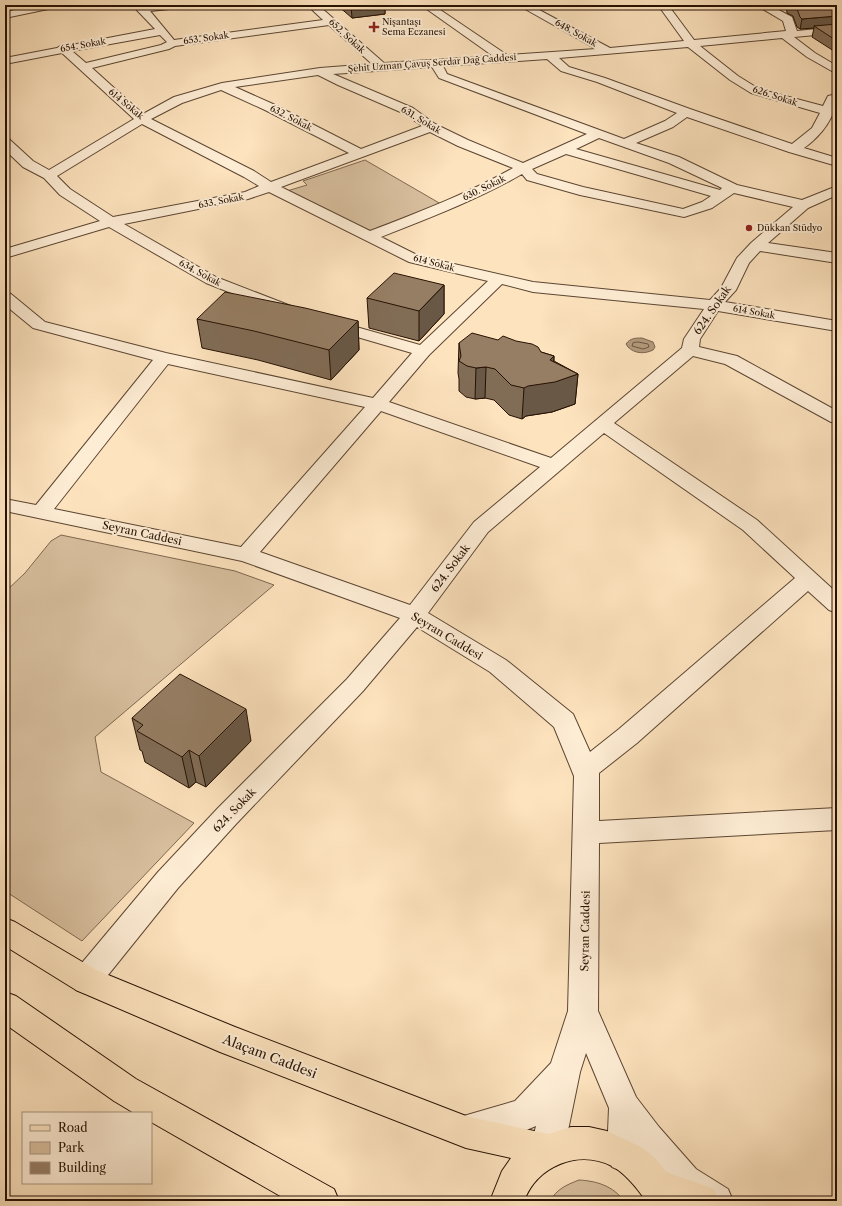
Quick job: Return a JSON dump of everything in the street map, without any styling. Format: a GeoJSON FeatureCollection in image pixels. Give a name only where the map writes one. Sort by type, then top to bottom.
{"type":"FeatureCollection","features":[{"type":"Feature","properties":{"kind":"main road","name":"Alaçam Caddesi"},"geometry":{"type":"LineString","coordinates":[[5,931],[86,980],[231,1041],[466,1132],[547,1150]]}},
{"type":"Feature","properties":{"kind":"main road"},"geometry":{"type":"LineString","coordinates":[[5,1006],[125,1090],[322,1201]]}},
{"type":"Feature","properties":{"kind":"main road","name":"Alaçam Caddesi"},"geometry":{"type":"LineString","coordinates":[[507,1201],[510,1191],[519,1174],[532,1160],[547,1150],[572,1143],[598,1145],[624,1155],[642,1168],[660,1193],[702,1201]]}},
{"type":"Feature","properties":{"kind":"street"},"geometry":{"type":"LineString","coordinates":[[5,15],[52,5]]}},
{"type":"Feature","properties":{"kind":"street"},"geometry":{"type":"LineString","coordinates":[[140,7],[179,5]]}},
{"type":"Feature","properties":{"kind":"street","name":"652. Sokak"},"geometry":{"type":"LineString","coordinates":[[316,5],[332,22],[382,67]]}},
{"type":"Feature","properties":{"kind":"street"},"geometry":{"type":"LineString","coordinates":[[426,5],[504,58]]}},
{"type":"Feature","properties":{"kind":"street","name":"648. Sokak"},"geometry":{"type":"LineString","coordinates":[[523,5],[608,51]]}},
{"type":"Feature","properties":{"kind":"street","name":"626. Sokak"},"geometry":{"type":"LineString","coordinates":[[662,5],[671,14],[691,44],[734,78],[755,91],[826,111]]}},
{"type":"Feature","properties":{"kind":"street"},"geometry":{"type":"LineString","coordinates":[[761,5],[788,19],[792,33],[786,36],[810,55],[837,71]]}},
{"type":"Feature","properties":{"kind":"street"},"geometry":{"type":"LineString","coordinates":[[140,7],[172,43]]}},
{"type":"Feature","properties":{"kind":"street","name":"653. Sokak"},"geometry":{"type":"LineString","coordinates":[[83,67],[165,47],[172,43],[332,22]]}},
{"type":"Feature","properties":{"kind":"street","name":"654. Sokak"},"geometry":{"type":"LineString","coordinates":[[5,60],[162,30]]}},
{"type":"Feature","properties":{"kind":"street","name":"Şehit Uzman Çavuş Serdar Dağ Caddesi"},"geometry":{"type":"LineString","coordinates":[[49,175],[88,153],[142,119],[178,100],[222,86],[320,71],[608,51],[786,36],[837,30]]}},
{"type":"Feature","properties":{"kind":"street","name":"614 Sokak"},"geometry":{"type":"LineString","coordinates":[[62,48],[142,119],[249,174],[270,187],[414,259],[533,287],[714,305],[837,326]]}},
{"type":"Feature","properties":{"kind":"street"},"geometry":{"type":"LineString","coordinates":[[550,55],[565,70],[601,80],[686,112],[837,162]]}},
{"type":"Feature","properties":{"kind":"street"},"geometry":{"type":"LineString","coordinates":[[436,63],[443,76],[548,114],[598,134],[674,160],[727,191]]}},
{"type":"Feature","properties":{"kind":"street","name":"631. Sokak"},"geometry":{"type":"LineString","coordinates":[[320,71],[342,83],[409,111],[431,127],[462,143],[524,168],[532,177],[580,191],[684,213],[707,205],[727,191]]}},
{"type":"Feature","properties":{"kind":"street","name":"632. Sokak"},"geometry":{"type":"LineString","coordinates":[[222,86],[269,107],[359,153]]}},
{"type":"Feature","properties":{"kind":"street"},"geometry":{"type":"LineString","coordinates":[[794,149],[815,133],[823,122],[826,111],[832,99],[837,98]]}},
{"type":"Feature","properties":{"kind":"street"},"geometry":{"type":"LineString","coordinates":[[624,143],[669,124],[686,112]]}},
{"type":"Feature","properties":{"kind":"street","name":"633. Sokak"},"geometry":{"type":"LineString","coordinates":[[5,254],[111,222],[248,195],[431,127]]}},
{"type":"Feature","properties":{"kind":"street","name":"630. Sokak"},"geometry":{"type":"LineString","coordinates":[[368,237],[445,207],[598,134]]}},
{"type":"Feature","properties":{"kind":"street","name":"634. Sokak"},"geometry":{"type":"LineString","coordinates":[[5,142],[28,164],[49,175],[65,192],[111,222],[211,280],[295,313]]}},
{"type":"Feature","properties":{"kind":"street"},"geometry":{"type":"LineString","coordinates":[[564,149],[727,191],[803,205]]}},
{"type":"Feature","properties":{"kind":"street","name":"624. Sokak"},"geometry":{"type":"LineString","coordinates":[[86,980],[168,880],[227,816],[355,684],[415,615],[481,527],[690,350],[692,339],[714,305],[728,290],[742,261],[756,246],[803,205],[835,193]]}},
{"type":"Feature","properties":{"kind":"street"},"geometry":{"type":"LineString","coordinates":[[756,246],[837,258]]}},
{"type":"Feature","properties":{"kind":"street"},"geometry":{"type":"LineString","coordinates":[[246,555],[423,350],[499,279]]}},
{"type":"Feature","properties":{"kind":"street"},"geometry":{"type":"LineString","coordinates":[[5,297],[39,325],[164,358],[377,404],[554,465]]}},
{"type":"Feature","properties":{"kind":"street"},"geometry":{"type":"LineString","coordinates":[[317,320],[423,350]]}},
{"type":"Feature","properties":{"kind":"street"},"geometry":{"type":"LineString","coordinates":[[690,350],[731,360],[837,418]]}},
{"type":"Feature","properties":{"kind":"street"},"geometry":{"type":"LineString","coordinates":[[41,512],[164,358]]}},
{"type":"Feature","properties":{"kind":"street"},"geometry":{"type":"LineString","coordinates":[[603,424],[750,525],[837,605]]}},
{"type":"Feature","properties":{"kind":"street","name":"Seyran Caddesi"},"geometry":{"type":"LineString","coordinates":[[5,505],[246,555],[415,615],[498,666],[564,722],[587,776],[583,1011],[564,1072],[547,1150]]}},
{"type":"Feature","properties":{"kind":"street"},"geometry":{"type":"LineString","coordinates":[[584,770],[628,736],[808,579]]}},
{"type":"Feature","properties":{"kind":"street"},"geometry":{"type":"LineString","coordinates":[[587,833],[837,819]]}},
{"type":"Feature","properties":{"kind":"street","name":"Seyran Caddesi"},"geometry":{"type":"LineString","coordinates":[[583,1011],[625,1108],[647,1139],[684,1181],[716,1201]]}},
{"type":"Feature","properties":{"kind":"street","name":"Seyran Caddesi"},"geometry":{"type":"LineString","coordinates":[[466,1132],[524,1115],[564,1072]]}},
{"type":"Feature","properties":{"kind":"street","name":"Seyran Caddesi"},"geometry":{"type":"LineString","coordinates":[[624,1155],[625,1108]]}},
{"type":"Feature","properties":{"kind":"green space"},"geometry":{"type":"Polygon","coordinates":[[[365,160],[441,204],[372,231],[365,231],[287,191],[307,185],[303,181],[365,160]]]}},
{"type":"Feature","properties":{"kind":"green space"},"geometry":{"type":"Polygon","coordinates":[[[61,535],[235,571],[274,585],[95,737],[101,772],[194,823],[82,941],[5,891],[5,592],[25,573],[51,541],[61,535]]]}},
{"type":"Feature","properties":{"kind":"green space"},"geometry":{"type":"Polygon","coordinates":[[[579,1180],[604,1185],[620,1196],[624,1201],[550,1201],[562,1188],[579,1180]]]}},
{"type":"Feature","properties":{"kind":"water"},"geometry":{"type":"Polygon","coordinates":[[[642,338],[653,342],[655,347],[653,350],[643,353],[637,352],[628,347],[626,344],[631,339],[642,338]]]}},
{"type":"Feature","properties":{"kind":"building"},"geometry":{"type":"Polygon","coordinates":[[[794,5],[828,5],[837,7],[837,16],[802,19],[796,6],[794,5]]]}},
{"type":"Feature","properties":{"kind":"building"},"geometry":{"type":"Polygon","coordinates":[[[837,24],[837,41],[814,26],[837,24]]]}},
{"type":"Feature","properties":{"kind":"building"},"geometry":{"type":"Polygon","coordinates":[[[394,273],[444,285],[419,311],[367,298],[394,273]]]}},
{"type":"Feature","properties":{"kind":"building"},"geometry":{"type":"Polygon","coordinates":[[[225,292],[305,308],[358,321],[329,350],[254,331],[197,319],[225,292]]]}},
{"type":"Feature","properties":{"kind":"building"},"geometry":{"type":"Polygon","coordinates":[[[472,333],[498,340],[503,336],[516,341],[532,344],[538,347],[541,352],[554,356],[550,360],[578,374],[555,382],[528,386],[524,388],[511,385],[495,369],[467,366],[459,361],[461,356],[459,343],[472,333]]]}},
{"type":"Feature","properties":{"kind":"building"},"geometry":{"type":"Polygon","coordinates":[[[180,674],[246,709],[199,756],[189,750],[182,757],[137,731],[143,725],[132,718],[180,674]]]}},
{"type":"Feature","properties":{"kind":"place","name":"Nişantaşı Sema Eczanesi"},"geometry":{"type":"Point","coordinates":[374,27]}},
{"type":"Feature","properties":{"kind":"place","name":"Dükkan Stüdyo"},"geometry":{"type":"Point","coordinates":[749,228]}}]}
